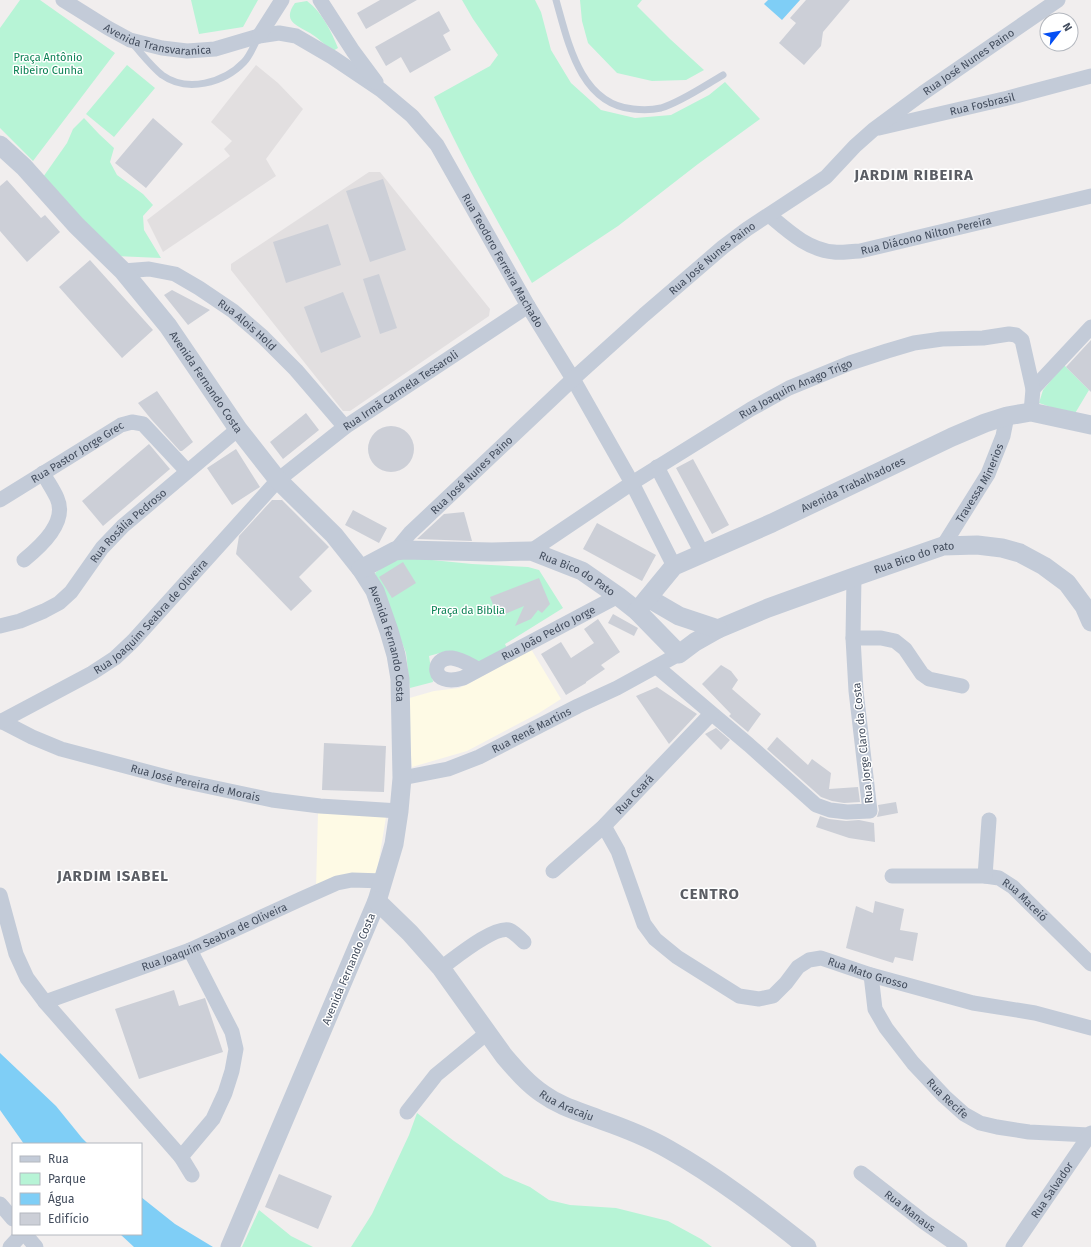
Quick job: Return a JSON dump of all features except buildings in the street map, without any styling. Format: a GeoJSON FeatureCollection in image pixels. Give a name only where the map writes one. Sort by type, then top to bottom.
{"type":"FeatureCollection","features":[{"type":"Feature","properties":{"kind":"street","name":"Avenida Transvaranica"},"geometry":{"type":"LineString","coordinates":[[63,0],[130,40],[162,48],[187,51],[215,49],[259,36]]}},
{"type":"Feature","properties":{"kind":"street"},"geometry":{"type":"LineString","coordinates":[[259,36],[282,0]]}},
{"type":"Feature","properties":{"kind":"street"},"geometry":{"type":"LineString","coordinates":[[320,0],[381,90]]}},
{"type":"Feature","properties":{"kind":"street","name":"Rua José Nunes Paino"},"geometry":{"type":"LineString","coordinates":[[395,551],[410,532],[573,379],[723,247],[747,229],[769,216],[826,177],[855,146],[873,130],[929,89],[1058,0]]}},
{"type":"Feature","properties":{"kind":"street","name":"Rua Teodoro Ferreira Machado"},"geometry":{"type":"LineString","coordinates":[[259,36],[279,33],[296,36],[332,57],[381,90],[412,116],[437,145],[528,306],[573,379],[632,483],[674,566]]}},
{"type":"Feature","properties":{"kind":"street","name":"Rua Fosbrasil"},"geometry":{"type":"LineString","coordinates":[[873,130],[1000,100],[1091,76]]}},
{"type":"Feature","properties":{"kind":"street","name":"Avenida Fernando Costa"},"geometry":{"type":"LineString","coordinates":[[0,145],[24,167],[76,225],[122,271],[168,326],[238,429],[278,480],[334,536],[361,569],[375,590],[396,655],[400,678],[402,778],[394,844],[384,880],[377,901],[230,1247]]}},
{"type":"Feature","properties":{"kind":"street","name":"Rua Diácono Nilton Pereira"},"geometry":{"type":"LineString","coordinates":[[769,216],[786,230],[811,246],[834,252],[860,251],[1091,196]]}},
{"type":"Feature","properties":{"kind":"street","name":"Rua Alois Hold"},"geometry":{"type":"LineString","coordinates":[[122,271],[149,269],[176,274],[232,311],[263,337],[296,370],[345,427]]}},
{"type":"Feature","properties":{"kind":"street","name":"Rua Irmã Carmela Tessaroli"},"geometry":{"type":"LineString","coordinates":[[278,480],[345,427],[528,306]]}},
{"type":"Feature","properties":{"kind":"street"},"geometry":{"type":"LineString","coordinates":[[1033,389],[1091,326]]}},
{"type":"Feature","properties":{"kind":"street","name":"Rua Joaquim Anago Trigo"},"geometry":{"type":"LineString","coordinates":[[532,550],[657,467],[789,388],[850,363],[914,343],[983,338],[1009,334],[1016,335],[1022,340],[1033,389],[1031,412]]}},
{"type":"Feature","properties":{"kind":"street","name":"Avenida Trabalhadores"},"geometry":{"type":"LineString","coordinates":[[642,604],[674,566],[778,519],[952,436],[1007,416],[1031,412],[1091,425]]}},
{"type":"Feature","properties":{"kind":"street","name":"Travessa Minerios"},"geometry":{"type":"LineString","coordinates":[[943,546],[988,474],[1003,436],[1007,416]]}},
{"type":"Feature","properties":{"kind":"street","name":"Rua Pastor Jorge Grec"},"geometry":{"type":"LineString","coordinates":[[0,500],[121,425],[132,422],[143,424],[187,471]]}},
{"type":"Feature","properties":{"kind":"street","name":"Rua Rosália Pedroso"},"geometry":{"type":"LineString","coordinates":[[0,626],[20,621],[44,611],[59,602],[70,592],[102,548],[122,526],[238,429]]}},
{"type":"Feature","properties":{"kind":"street"},"geometry":{"type":"LineString","coordinates":[[657,467],[702,553]]}},
{"type":"Feature","properties":{"kind":"street"},"geometry":{"type":"LineString","coordinates":[[24,560],[40,547],[56,524],[60,512],[58,499],[43,473]]}},
{"type":"Feature","properties":{"kind":"street","name":"Rua Joaquim Seabra de Oliveira"},"geometry":{"type":"LineString","coordinates":[[0,722],[92,673],[115,658],[133,641],[278,480]]}},
{"type":"Feature","properties":{"kind":"street","name":"Rua Bico do Pato"},"geometry":{"type":"LineString","coordinates":[[642,604],[679,654],[695,642],[718,629],[768,608],[943,546],[977,546],[1002,548],[1020,553],[1044,566],[1067,583],[1084,606],[1091,622]]}},
{"type":"Feature","properties":{"kind":"street","name":"Rua Bico do Pato"},"geometry":{"type":"LineString","coordinates":[[361,569],[395,551],[492,552],[532,550],[582,571],[618,596],[718,629]]}},
{"type":"Feature","properties":{"kind":"street","name":"Rua Jorge Claro da Costa"},"geometry":{"type":"LineString","coordinates":[[656,667],[749,745],[816,805],[830,810],[847,812],[870,811],[856,691],[853,638],[854,577]]}},
{"type":"Feature","properties":{"kind":"street","name":"Rua João Pedro Jorge"},"geometry":{"type":"LineString","coordinates":[[478,669],[501,659],[618,596]]}},
{"type":"Feature","properties":{"kind":"street"},"geometry":{"type":"LineString","coordinates":[[853,638],[881,638],[895,641],[906,649],[922,674],[929,679],[962,686]]}},
{"type":"Feature","properties":{"kind":"street","name":"Rua Renê Martins"},"geometry":{"type":"LineString","coordinates":[[402,778],[448,769],[479,757],[578,706],[617,688],[679,654]]}},
{"type":"Feature","properties":{"kind":"street","name":"Rua Ceará"},"geometry":{"type":"LineString","coordinates":[[554,871],[604,826],[711,714]]}},
{"type":"Feature","properties":{"kind":"street","name":"Rua José Pereira de Morais"},"geometry":{"type":"LineString","coordinates":[[0,722],[61,749],[178,780],[272,800],[320,806],[399,811]]}},
{"type":"Feature","properties":{"kind":"street"},"geometry":{"type":"LineString","coordinates":[[985,876],[989,820]]}},
{"type":"Feature","properties":{"kind":"street","name":"Rua Mato Grosso"},"geometry":{"type":"LineString","coordinates":[[604,826],[618,851],[644,924],[655,939],[677,957],[739,996],[759,999],[773,996],[786,983],[798,967],[809,960],[821,958],[871,975],[973,1003],[1035,1014],[1091,1028]]}},
{"type":"Feature","properties":{"kind":"street","name":"Rua Maceió"},"geometry":{"type":"LineString","coordinates":[[892,876],[985,876],[999,878],[1013,887],[1091,964]]}},
{"type":"Feature","properties":{"kind":"street","name":"Rua Joaquim Seabra de Oliveira"},"geometry":{"type":"LineString","coordinates":[[46,1002],[190,950],[337,883],[352,880],[384,880]]}},
{"type":"Feature","properties":{"kind":"street"},"geometry":{"type":"LineString","coordinates":[[0,895],[16,954],[27,978],[180,1157],[192,1175]]}},
{"type":"Feature","properties":{"kind":"street","name":"Rua Aracaju"},"geometry":{"type":"LineString","coordinates":[[377,901],[410,933],[441,968],[514,1068],[533,1087],[557,1103],[634,1132],[668,1149],[718,1179],[807,1247]]}},
{"type":"Feature","properties":{"kind":"street"},"geometry":{"type":"LineString","coordinates":[[441,968],[477,942],[501,930],[509,930],[524,942]]}},
{"type":"Feature","properties":{"kind":"street"},"geometry":{"type":"LineString","coordinates":[[180,1157],[212,1119],[226,1093],[236,1049],[232,1032],[190,950]]}},
{"type":"Feature","properties":{"kind":"street","name":"Rua Recife"},"geometry":{"type":"LineString","coordinates":[[871,975],[875,1009],[886,1028],[913,1062],[939,1091],[964,1114],[980,1123],[997,1127],[1030,1132],[1090,1134]]}},
{"type":"Feature","properties":{"kind":"street"},"geometry":{"type":"LineString","coordinates":[[407,1112],[436,1075],[487,1033]]}},
{"type":"Feature","properties":{"kind":"street","name":"Rua Salvador"},"geometry":{"type":"LineString","coordinates":[[1013,1247],[1090,1134]]}},
{"type":"Feature","properties":{"kind":"street","name":"Rua Manaus"},"geometry":{"type":"LineString","coordinates":[[861,1173],[924,1222],[960,1247]]}},
{"type":"Feature","properties":{"kind":"street"},"geometry":{"type":"LineString","coordinates":[[0,1204],[12,1218]]}},
{"type":"Feature","properties":{"kind":"street"},"geometry":{"type":"LineString","coordinates":[[10,1247],[21,1235]]}},
{"type":"Feature","properties":{"kind":"street"},"geometry":{"type":"LineString","coordinates":[[26,1235],[36,1247]]}},
{"type":"Feature","properties":{"kind":"lane"},"geometry":{"type":"LineString","coordinates":[[556,0],[566,36],[576,63],[586,81],[597,93],[610,103],[626,108],[644,110],[660,108],[693,93],[723,75]]}},
{"type":"Feature","properties":{"kind":"lane"},"geometry":{"type":"LineString","coordinates":[[130,40],[162,75],[176,82],[186,84],[202,84],[232,72],[245,61],[259,36]]}},
{"type":"Feature","properties":{"kind":"shaded area"},"geometry":{"type":"Polygon","coordinates":[[[256,65],[278,83],[303,109],[266,159],[276,176],[163,252],[147,220],[230,156],[224,149],[232,141],[211,122],[256,65]]]}},
{"type":"Feature","properties":{"kind":"shaded area"},"geometry":{"type":"Polygon","coordinates":[[[369,172],[380,172],[490,309],[489,316],[350,411],[343,411],[231,270],[231,264],[369,172]]]}},
{"type":"Feature","properties":{"kind":"shaded area"},"geometry":{"type":"Polygon","coordinates":[[[531,649],[561,699],[539,713],[467,751],[412,767],[406,699],[434,691],[459,688],[531,649]]]}},
{"type":"Feature","properties":{"kind":"shaded area"},"geometry":{"type":"Polygon","coordinates":[[[318,813],[386,817],[376,878],[316,889],[318,813]]]}},
{"type":"Feature","properties":{"kind":"green space","name":"Praça Antônio Ribeiro Cunha"},"geometry":{"type":"Polygon","coordinates":[[[20,0],[40,0],[115,53],[33,161],[0,128],[0,28],[20,0]]]}},
{"type":"Feature","properties":{"kind":"green space"},"geometry":{"type":"Polygon","coordinates":[[[191,0],[258,0],[243,27],[199,34],[191,0]]]}},
{"type":"Feature","properties":{"kind":"green space"},"geometry":{"type":"Polygon","coordinates":[[[462,0],[535,0],[541,12],[551,50],[571,83],[601,110],[635,118],[671,115],[709,95],[725,82],[760,119],[698,164],[618,226],[532,283],[469,168],[434,97],[490,66],[498,55],[473,19],[462,0]]]}},
{"type":"Feature","properties":{"kind":"green space"},"geometry":{"type":"Polygon","coordinates":[[[580,0],[642,0],[637,6],[704,70],[686,80],[652,81],[617,73],[588,43],[582,21],[580,0]]]}},
{"type":"Feature","properties":{"kind":"green space"},"geometry":{"type":"Polygon","coordinates":[[[307,1],[322,16],[329,29],[338,48],[333,51],[313,35],[292,22],[290,14],[295,3],[307,1]]]}},
{"type":"Feature","properties":{"kind":"green space"},"geometry":{"type":"Polygon","coordinates":[[[127,65],[155,88],[114,137],[86,114],[127,65]]]}},
{"type":"Feature","properties":{"kind":"green space"},"geometry":{"type":"Polygon","coordinates":[[[84,118],[114,148],[110,162],[117,175],[143,194],[153,205],[143,216],[144,230],[161,258],[115,256],[41,180],[67,143],[73,129],[84,118]]]}},
{"type":"Feature","properties":{"kind":"green space"},"geometry":{"type":"Polygon","coordinates":[[[1064,365],[1089,390],[1074,415],[1039,403],[1043,390],[1064,365]]]}},
{"type":"Feature","properties":{"kind":"green space","name":"Praça da Biblia"},"geometry":{"type":"Polygon","coordinates":[[[402,557],[472,564],[528,567],[539,570],[563,608],[505,644],[508,650],[476,664],[447,651],[429,656],[433,682],[410,688],[406,653],[375,573],[384,566],[402,557]]]}},
{"type":"Feature","properties":{"kind":"green space"},"geometry":{"type":"Polygon","coordinates":[[[417,1113],[504,1176],[530,1187],[549,1200],[570,1205],[616,1208],[668,1221],[701,1239],[712,1247],[351,1247],[372,1214],[409,1135],[417,1113]]]}},
{"type":"Feature","properties":{"kind":"green space"},"geometry":{"type":"Polygon","coordinates":[[[259,1210],[291,1236],[313,1247],[242,1247],[259,1210]]]}},
{"type":"Feature","properties":{"kind":"water"},"geometry":{"type":"Polygon","coordinates":[[[768,0],[800,0],[782,20],[764,4],[768,0]]]}},
{"type":"Feature","properties":{"kind":"water"},"geometry":{"type":"Polygon","coordinates":[[[0,1053],[56,1106],[87,1143],[23,1143],[0,1110],[0,1053]]]}},
{"type":"Feature","properties":{"kind":"water"},"geometry":{"type":"Polygon","coordinates":[[[142,1198],[175,1224],[213,1247],[134,1247],[121,1235],[142,1235],[142,1198]]]}},
{"type":"Feature","properties":{"kind":"district","name":"JARDIM RIBEIRA"},"geometry":{"type":"Point","coordinates":[914,175]}},
{"type":"Feature","properties":{"kind":"district","name":"JARDIM ISABEL"},"geometry":{"type":"Point","coordinates":[113,876]}},
{"type":"Feature","properties":{"kind":"district","name":"CENTRO"},"geometry":{"type":"Point","coordinates":[710,894]}}]}
